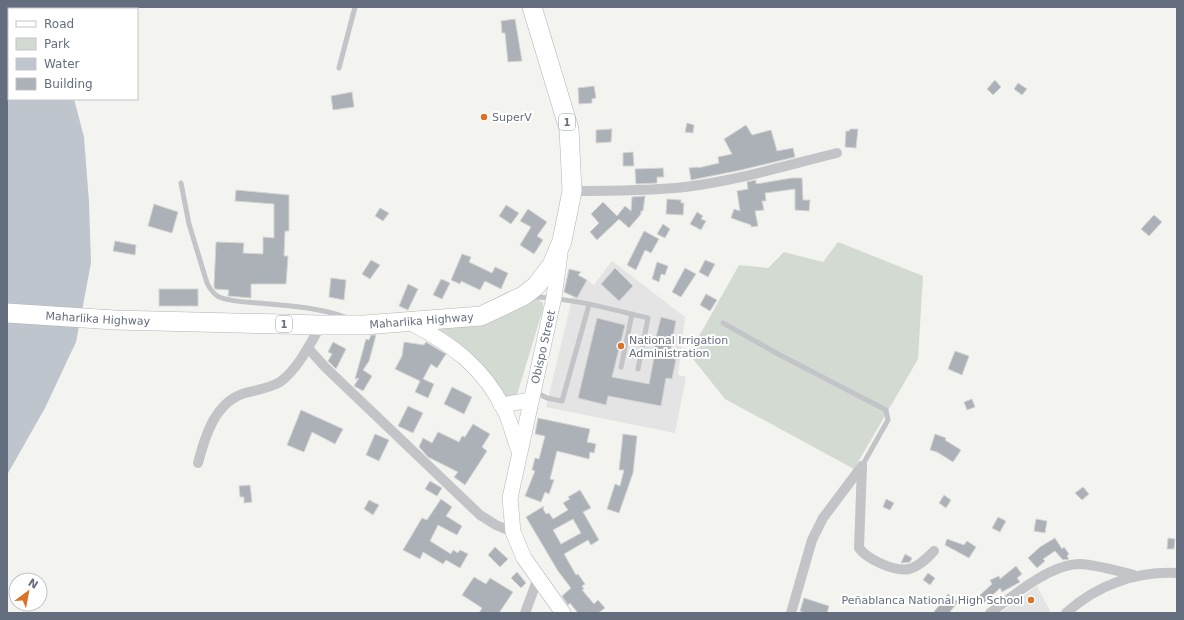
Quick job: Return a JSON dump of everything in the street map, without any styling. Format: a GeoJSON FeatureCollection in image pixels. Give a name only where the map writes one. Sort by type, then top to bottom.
{"type":"FeatureCollection","features":[{"type":"Feature","properties":{"kind":"highway","name":"Maharlika Highway"},"geometry":{"type":"LineString","coordinates":[[7,313],[115,320],[364,325],[481,316],[523,296],[536,286],[552,265],[562,241],[572,191],[570,129],[532,7]]}},
{"type":"Feature","properties":{"kind":"street"},"geometry":{"type":"LineString","coordinates":[[572,191],[635,191],[686,187],[746,175],[837,153]]}},
{"type":"Feature","properties":{"kind":"street","name":"Obispo Street"},"geometry":{"type":"LineString","coordinates":[[562,241],[554,298],[510,498],[512,532],[524,558],[563,613]]}},
{"type":"Feature","properties":{"kind":"street","name":"Obispo Street"},"geometry":{"type":"LineString","coordinates":[[409,322],[440,338],[462,355],[480,373],[506,414],[519,452]]}},
{"type":"Feature","properties":{"kind":"street"},"geometry":{"type":"LineString","coordinates":[[198,463],[210,428],[219,410],[232,399],[279,382],[292,370],[308,348],[321,325]]}},
{"type":"Feature","properties":{"kind":"street"},"geometry":{"type":"LineString","coordinates":[[308,348],[325,367],[480,515],[496,525],[512,532]]}},
{"type":"Feature","properties":{"kind":"street"},"geometry":{"type":"LineString","coordinates":[[501,405],[532,395]]}},
{"type":"Feature","properties":{"kind":"street"},"geometry":{"type":"LineString","coordinates":[[862,466],[859,548],[864,555],[875,561],[899,569],[909,569],[920,565],[934,551]]}},
{"type":"Feature","properties":{"kind":"street"},"geometry":{"type":"LineString","coordinates":[[791,613],[812,540],[823,518],[862,466]]}},
{"type":"Feature","properties":{"kind":"street"},"geometry":{"type":"LineString","coordinates":[[990,613],[1047,574],[1065,566],[1080,564],[1134,575]]}},
{"type":"Feature","properties":{"kind":"street"},"geometry":{"type":"LineString","coordinates":[[1066,613],[1107,586],[1134,575],[1177,572]]}},
{"type":"Feature","properties":{"kind":"street"},"geometry":{"type":"LineString","coordinates":[[524,613],[538,578]]}},
{"type":"Feature","properties":{"kind":"lane"},"geometry":{"type":"LineString","coordinates":[[339,68],[355,7]]}},
{"type":"Feature","properties":{"kind":"lane"},"geometry":{"type":"LineString","coordinates":[[181,183],[189,224],[207,283],[212,292],[219,297],[237,301],[329,312],[364,325]]}},
{"type":"Feature","properties":{"kind":"lane"},"geometry":{"type":"LineString","coordinates":[[523,296],[554,298],[648,318],[638,368]]}},
{"type":"Feature","properties":{"kind":"lane"},"geometry":{"type":"LineString","coordinates":[[532,395],[562,401],[589,305]]}},
{"type":"Feature","properties":{"kind":"lane"},"geometry":{"type":"LineString","coordinates":[[621,366],[632,314]]}},
{"type":"Feature","properties":{"kind":"lane"},"geometry":{"type":"LineString","coordinates":[[723,323],[778,354],[886,410],[888,420],[862,466]]}},
{"type":"Feature","properties":{"kind":"shaded area","name":"National Irrigation Administration"},"geometry":{"type":"Polygon","coordinates":[[[612,261],[685,317],[678,375],[686,377],[675,433],[546,407],[573,295],[576,298],[587,280],[594,285],[612,261]]]}},
{"type":"Feature","properties":{"kind":"shaded area","name":"Peñablanca National High School"},"geometry":{"type":"Polygon","coordinates":[[[1037,586],[1051,613],[1000,613],[1037,586]]]}},
{"type":"Feature","properties":{"kind":"green space"},"geometry":{"type":"Polygon","coordinates":[[[838,242],[923,276],[918,359],[854,469],[725,399],[689,354],[739,265],[768,268],[784,252],[823,262],[838,242]]]}},
{"type":"Feature","properties":{"kind":"green space"},"geometry":{"type":"Polygon","coordinates":[[[532,299],[539,300],[543,303],[543,309],[516,398],[504,401],[438,331],[440,327],[532,299]]]}},
{"type":"Feature","properties":{"kind":"water"},"geometry":{"type":"Polygon","coordinates":[[[7,7],[49,7],[8,8],[8,100],[74,100],[84,137],[89,202],[91,263],[76,342],[45,408],[7,475],[7,7]]]}},
{"type":"Feature","properties":{"kind":"building"},"geometry":{"type":"Polygon","coordinates":[[[515,19],[522,61],[508,62],[505,33],[502,33],[501,21],[515,19]]]}},
{"type":"Feature","properties":{"kind":"building"},"geometry":{"type":"Polygon","coordinates":[[[995,80],[1001,87],[993,95],[987,89],[995,80]]]}},
{"type":"Feature","properties":{"kind":"building"},"geometry":{"type":"Polygon","coordinates":[[[1018,83],[1027,89],[1022,95],[1014,89],[1018,83]]]}},
{"type":"Feature","properties":{"kind":"building"},"geometry":{"type":"Polygon","coordinates":[[[594,86],[596,98],[592,99],[592,103],[579,104],[578,88],[594,86]]]}},
{"type":"Feature","properties":{"kind":"building"},"geometry":{"type":"Polygon","coordinates":[[[352,92],[354,107],[333,110],[331,96],[352,92]]]}},
{"type":"Feature","properties":{"kind":"building"},"geometry":{"type":"Polygon","coordinates":[[[687,123],[694,125],[693,133],[685,132],[687,123]]]}},
{"type":"Feature","properties":{"kind":"building"},"geometry":{"type":"Polygon","coordinates":[[[746,125],[752,135],[771,130],[777,151],[793,148],[795,157],[691,180],[689,168],[698,168],[719,163],[718,157],[732,154],[724,139],[746,125]]]}},
{"type":"Feature","properties":{"kind":"building"},"geometry":{"type":"Polygon","coordinates":[[[612,129],[611,142],[596,143],[596,130],[612,129]]]}},
{"type":"Feature","properties":{"kind":"building"},"geometry":{"type":"Polygon","coordinates":[[[850,129],[858,129],[856,148],[845,147],[846,131],[849,131],[850,129]]]}},
{"type":"Feature","properties":{"kind":"building"},"geometry":{"type":"Polygon","coordinates":[[[633,152],[634,166],[623,166],[623,153],[633,152]]]}},
{"type":"Feature","properties":{"kind":"building"},"geometry":{"type":"Polygon","coordinates":[[[663,168],[664,177],[657,177],[657,183],[636,184],[635,169],[663,168]]]}},
{"type":"Feature","properties":{"kind":"building"},"geometry":{"type":"Polygon","coordinates":[[[792,178],[802,178],[803,200],[810,200],[809,211],[795,210],[795,189],[765,193],[766,201],[762,201],[764,210],[755,211],[758,226],[751,227],[751,225],[731,218],[734,209],[740,211],[737,191],[748,189],[747,182],[756,180],[756,184],[792,178]]]}},
{"type":"Feature","properties":{"kind":"building"},"geometry":{"type":"Polygon","coordinates":[[[236,190],[289,195],[289,231],[285,231],[284,256],[288,256],[286,284],[251,284],[251,298],[228,296],[229,290],[215,289],[216,242],[244,243],[243,253],[263,254],[263,237],[274,238],[274,204],[235,201],[236,190]]]}},
{"type":"Feature","properties":{"kind":"building"},"geometry":{"type":"Polygon","coordinates":[[[645,196],[643,211],[641,211],[641,214],[629,228],[619,219],[597,240],[590,232],[599,223],[591,214],[603,202],[617,216],[625,206],[631,211],[632,197],[645,196]]]}},
{"type":"Feature","properties":{"kind":"building"},"geometry":{"type":"Polygon","coordinates":[[[667,199],[681,200],[681,203],[684,203],[683,215],[666,214],[667,199]]]}},
{"type":"Feature","properties":{"kind":"building"},"geometry":{"type":"Polygon","coordinates":[[[154,204],[178,212],[172,233],[148,226],[154,204]]]}},
{"type":"Feature","properties":{"kind":"building"},"geometry":{"type":"Polygon","coordinates":[[[506,205],[519,213],[511,224],[499,216],[506,205]]]}},
{"type":"Feature","properties":{"kind":"building"},"geometry":{"type":"Polygon","coordinates":[[[380,208],[389,213],[383,221],[375,216],[380,208]]]}},
{"type":"Feature","properties":{"kind":"building"},"geometry":{"type":"Polygon","coordinates":[[[528,209],[547,222],[537,236],[543,240],[534,254],[520,245],[531,227],[520,221],[528,209]]]}},
{"type":"Feature","properties":{"kind":"building"},"geometry":{"type":"Polygon","coordinates":[[[697,212],[703,216],[701,219],[706,221],[701,230],[690,224],[697,212]]]}},
{"type":"Feature","properties":{"kind":"building"},"geometry":{"type":"Polygon","coordinates":[[[1154,215],[1162,222],[1149,236],[1141,229],[1154,215]]]}},
{"type":"Feature","properties":{"kind":"building"},"geometry":{"type":"Polygon","coordinates":[[[663,224],[670,229],[665,238],[657,234],[663,224]]]}},
{"type":"Feature","properties":{"kind":"building"},"geometry":{"type":"Polygon","coordinates":[[[644,231],[659,239],[651,253],[645,250],[636,270],[627,265],[644,231]]]}},
{"type":"Feature","properties":{"kind":"building"},"geometry":{"type":"Polygon","coordinates":[[[115,241],[136,245],[135,255],[113,251],[115,241]]]}},
{"type":"Feature","properties":{"kind":"building"},"geometry":{"type":"Polygon","coordinates":[[[462,254],[471,257],[469,262],[492,273],[495,267],[508,273],[501,289],[485,281],[480,290],[461,281],[460,284],[451,280],[462,254]]]}},
{"type":"Feature","properties":{"kind":"building"},"geometry":{"type":"Polygon","coordinates":[[[371,260],[380,265],[370,279],[362,274],[371,260]]]}},
{"type":"Feature","properties":{"kind":"building"},"geometry":{"type":"Polygon","coordinates":[[[705,260],[715,264],[708,277],[699,272],[705,260]]]}},
{"type":"Feature","properties":{"kind":"building"},"geometry":{"type":"Polygon","coordinates":[[[657,262],[668,266],[665,275],[661,274],[659,282],[652,279],[657,262]]]}},
{"type":"Feature","properties":{"kind":"building"},"geometry":{"type":"Polygon","coordinates":[[[615,268],[633,286],[619,301],[601,284],[615,268]]]}},
{"type":"Feature","properties":{"kind":"building"},"geometry":{"type":"Polygon","coordinates":[[[685,268],[696,274],[681,297],[672,292],[685,268]]]}},
{"type":"Feature","properties":{"kind":"building"},"geometry":{"type":"Polygon","coordinates":[[[569,269],[581,272],[578,275],[587,280],[577,298],[564,292],[569,269]]]}},
{"type":"Feature","properties":{"kind":"building"},"geometry":{"type":"Polygon","coordinates":[[[331,278],[346,280],[344,300],[329,297],[331,278]]]}},
{"type":"Feature","properties":{"kind":"building"},"geometry":{"type":"Polygon","coordinates":[[[441,279],[450,283],[442,299],[433,295],[441,279]]]}},
{"type":"Feature","properties":{"kind":"building"},"geometry":{"type":"Polygon","coordinates":[[[408,284],[418,289],[408,310],[399,306],[408,284]]]}},
{"type":"Feature","properties":{"kind":"building"},"geometry":{"type":"Polygon","coordinates":[[[159,289],[198,289],[198,306],[159,306],[159,289]]]}},
{"type":"Feature","properties":{"kind":"building"},"geometry":{"type":"Polygon","coordinates":[[[706,294],[717,300],[710,311],[700,305],[706,294]]]}},
{"type":"Feature","properties":{"kind":"building"},"geometry":{"type":"Polygon","coordinates":[[[661,317],[676,321],[669,358],[676,359],[672,379],[666,378],[661,406],[608,396],[606,405],[578,398],[597,318],[625,325],[612,377],[649,384],[655,352],[656,337],[661,317]]]}},
{"type":"Feature","properties":{"kind":"building"},"geometry":{"type":"Polygon","coordinates":[[[371,335],[376,335],[369,361],[363,370],[372,376],[363,391],[354,386],[359,378],[355,379],[366,339],[369,340],[371,335]]]}},
{"type":"Feature","properties":{"kind":"building"},"geometry":{"type":"Polygon","coordinates":[[[333,342],[346,349],[336,369],[328,361],[332,354],[328,352],[333,342]]]}},
{"type":"Feature","properties":{"kind":"building"},"geometry":{"type":"Polygon","coordinates":[[[404,342],[424,345],[426,342],[446,354],[437,368],[431,364],[423,379],[434,384],[428,398],[415,392],[420,381],[395,369],[402,356],[404,342]]]}},
{"type":"Feature","properties":{"kind":"building"},"geometry":{"type":"Polygon","coordinates":[[[955,351],[969,356],[962,375],[948,369],[955,351]]]}},
{"type":"Feature","properties":{"kind":"building"},"geometry":{"type":"Polygon","coordinates":[[[452,387],[472,397],[464,414],[444,404],[452,387]]]}},
{"type":"Feature","properties":{"kind":"building"},"geometry":{"type":"Polygon","coordinates":[[[972,399],[975,407],[967,410],[964,402],[972,399]]]}},
{"type":"Feature","properties":{"kind":"building"},"geometry":{"type":"Polygon","coordinates":[[[408,406],[423,413],[413,433],[398,426],[408,406]]]}},
{"type":"Feature","properties":{"kind":"building"},"geometry":{"type":"Polygon","coordinates":[[[301,410],[343,429],[335,444],[312,432],[304,452],[287,445],[301,410]]]}},
{"type":"Feature","properties":{"kind":"building"},"geometry":{"type":"Polygon","coordinates":[[[538,418],[590,429],[587,442],[596,444],[594,453],[590,452],[589,459],[557,451],[550,479],[554,480],[549,494],[545,492],[541,502],[525,496],[535,471],[532,470],[535,458],[539,459],[545,436],[535,434],[538,418]]]}},
{"type":"Feature","properties":{"kind":"building"},"geometry":{"type":"Polygon","coordinates":[[[473,424],[490,434],[482,447],[487,451],[465,485],[454,477],[458,472],[428,457],[419,447],[423,438],[432,443],[438,432],[459,442],[462,436],[465,437],[473,424]]]}},
{"type":"Feature","properties":{"kind":"building"},"geometry":{"type":"Polygon","coordinates":[[[375,434],[389,440],[379,461],[366,455],[375,434]]]}},
{"type":"Feature","properties":{"kind":"building"},"geometry":{"type":"Polygon","coordinates":[[[623,434],[637,436],[633,473],[619,513],[607,509],[615,484],[620,486],[624,470],[619,470],[623,434]]]}},
{"type":"Feature","properties":{"kind":"building"},"geometry":{"type":"Polygon","coordinates":[[[935,434],[946,438],[945,440],[961,450],[953,462],[937,452],[930,450],[935,434]]]}},
{"type":"Feature","properties":{"kind":"building"},"geometry":{"type":"Polygon","coordinates":[[[430,481],[442,488],[437,496],[425,489],[430,481]]]}},
{"type":"Feature","properties":{"kind":"building"},"geometry":{"type":"Polygon","coordinates":[[[250,485],[252,502],[244,503],[244,497],[240,497],[239,486],[250,485]]]}},
{"type":"Feature","properties":{"kind":"building"},"geometry":{"type":"Polygon","coordinates":[[[1083,487],[1089,494],[1082,500],[1075,493],[1083,487]]]}},
{"type":"Feature","properties":{"kind":"building"},"geometry":{"type":"Polygon","coordinates":[[[580,490],[591,508],[583,512],[599,540],[591,545],[588,540],[564,554],[576,575],[578,574],[585,584],[582,586],[584,589],[582,590],[594,604],[598,600],[605,608],[598,613],[578,613],[570,603],[568,605],[562,596],[571,588],[558,571],[526,517],[544,506],[543,509],[546,514],[549,513],[553,519],[568,510],[563,503],[570,499],[568,497],[580,490]],[[573,519],[553,530],[561,544],[581,533],[573,519]]]}},
{"type":"Feature","properties":{"kind":"building"},"geometry":{"type":"Polygon","coordinates":[[[944,495],[951,500],[946,508],[939,503],[944,495]]]}},
{"type":"Feature","properties":{"kind":"building"},"geometry":{"type":"Polygon","coordinates":[[[441,499],[452,507],[446,516],[462,526],[457,535],[438,525],[430,541],[451,554],[453,550],[458,553],[460,550],[468,554],[460,568],[446,560],[443,564],[423,552],[420,559],[403,550],[422,518],[427,520],[441,499]]]}},
{"type":"Feature","properties":{"kind":"building"},"geometry":{"type":"Polygon","coordinates":[[[886,499],[894,503],[890,510],[883,507],[886,499]]]}},
{"type":"Feature","properties":{"kind":"building"},"geometry":{"type":"Polygon","coordinates":[[[369,500],[379,505],[373,515],[364,509],[369,500]]]}},
{"type":"Feature","properties":{"kind":"building"},"geometry":{"type":"Polygon","coordinates":[[[998,517],[1006,521],[1000,532],[992,528],[998,517]]]}},
{"type":"Feature","properties":{"kind":"building"},"geometry":{"type":"Polygon","coordinates":[[[1036,519],[1047,521],[1045,533],[1034,531],[1036,519]]]}},
{"type":"Feature","properties":{"kind":"building"},"geometry":{"type":"Polygon","coordinates":[[[1055,538],[1062,549],[1064,547],[1069,554],[1067,556],[1069,559],[1063,560],[1055,551],[1043,559],[1045,561],[1037,568],[1028,558],[1040,547],[1055,538]]]}},
{"type":"Feature","properties":{"kind":"building"},"geometry":{"type":"Polygon","coordinates":[[[1168,538],[1175,539],[1174,549],[1167,549],[1168,538]]]}},
{"type":"Feature","properties":{"kind":"building"},"geometry":{"type":"Polygon","coordinates":[[[947,539],[964,545],[967,541],[976,547],[969,558],[945,545],[947,539]]]}},
{"type":"Feature","properties":{"kind":"building"},"geometry":{"type":"Polygon","coordinates":[[[495,547],[508,559],[500,567],[488,555],[495,547]]]}},
{"type":"Feature","properties":{"kind":"building"},"geometry":{"type":"Polygon","coordinates":[[[905,554],[912,558],[910,562],[901,563],[905,554]]]}},
{"type":"Feature","properties":{"kind":"building"},"geometry":{"type":"Polygon","coordinates":[[[1016,566],[1022,574],[1017,578],[1020,582],[1002,592],[1000,588],[984,603],[979,596],[992,584],[990,580],[999,576],[1000,579],[1016,566]]]}},
{"type":"Feature","properties":{"kind":"building"},"geometry":{"type":"Polygon","coordinates":[[[517,572],[526,583],[521,588],[511,578],[517,572]]]}},
{"type":"Feature","properties":{"kind":"building"},"geometry":{"type":"Polygon","coordinates":[[[928,573],[935,578],[930,585],[923,580],[928,573]]]}},
{"type":"Feature","properties":{"kind":"building"},"geometry":{"type":"Polygon","coordinates":[[[474,577],[486,584],[490,578],[513,592],[499,613],[479,613],[482,608],[462,595],[474,577]]]}},
{"type":"Feature","properties":{"kind":"building"},"geometry":{"type":"Polygon","coordinates":[[[948,594],[958,602],[949,613],[933,613],[948,594]]]}},
{"type":"Feature","properties":{"kind":"building"},"geometry":{"type":"Polygon","coordinates":[[[804,598],[829,606],[827,613],[805,613],[800,611],[804,598]]]}},
{"type":"Feature","properties":{"kind":"place","name":"SuperV"},"geometry":{"type":"Point","coordinates":[484,117]}},
{"type":"Feature","properties":{"kind":"place","name":"National Irrigation Administration"},"geometry":{"type":"Point","coordinates":[621,346]}},
{"type":"Feature","properties":{"kind":"place","name":"Peñablanca National High School"},"geometry":{"type":"Point","coordinates":[1031,600]}}]}
